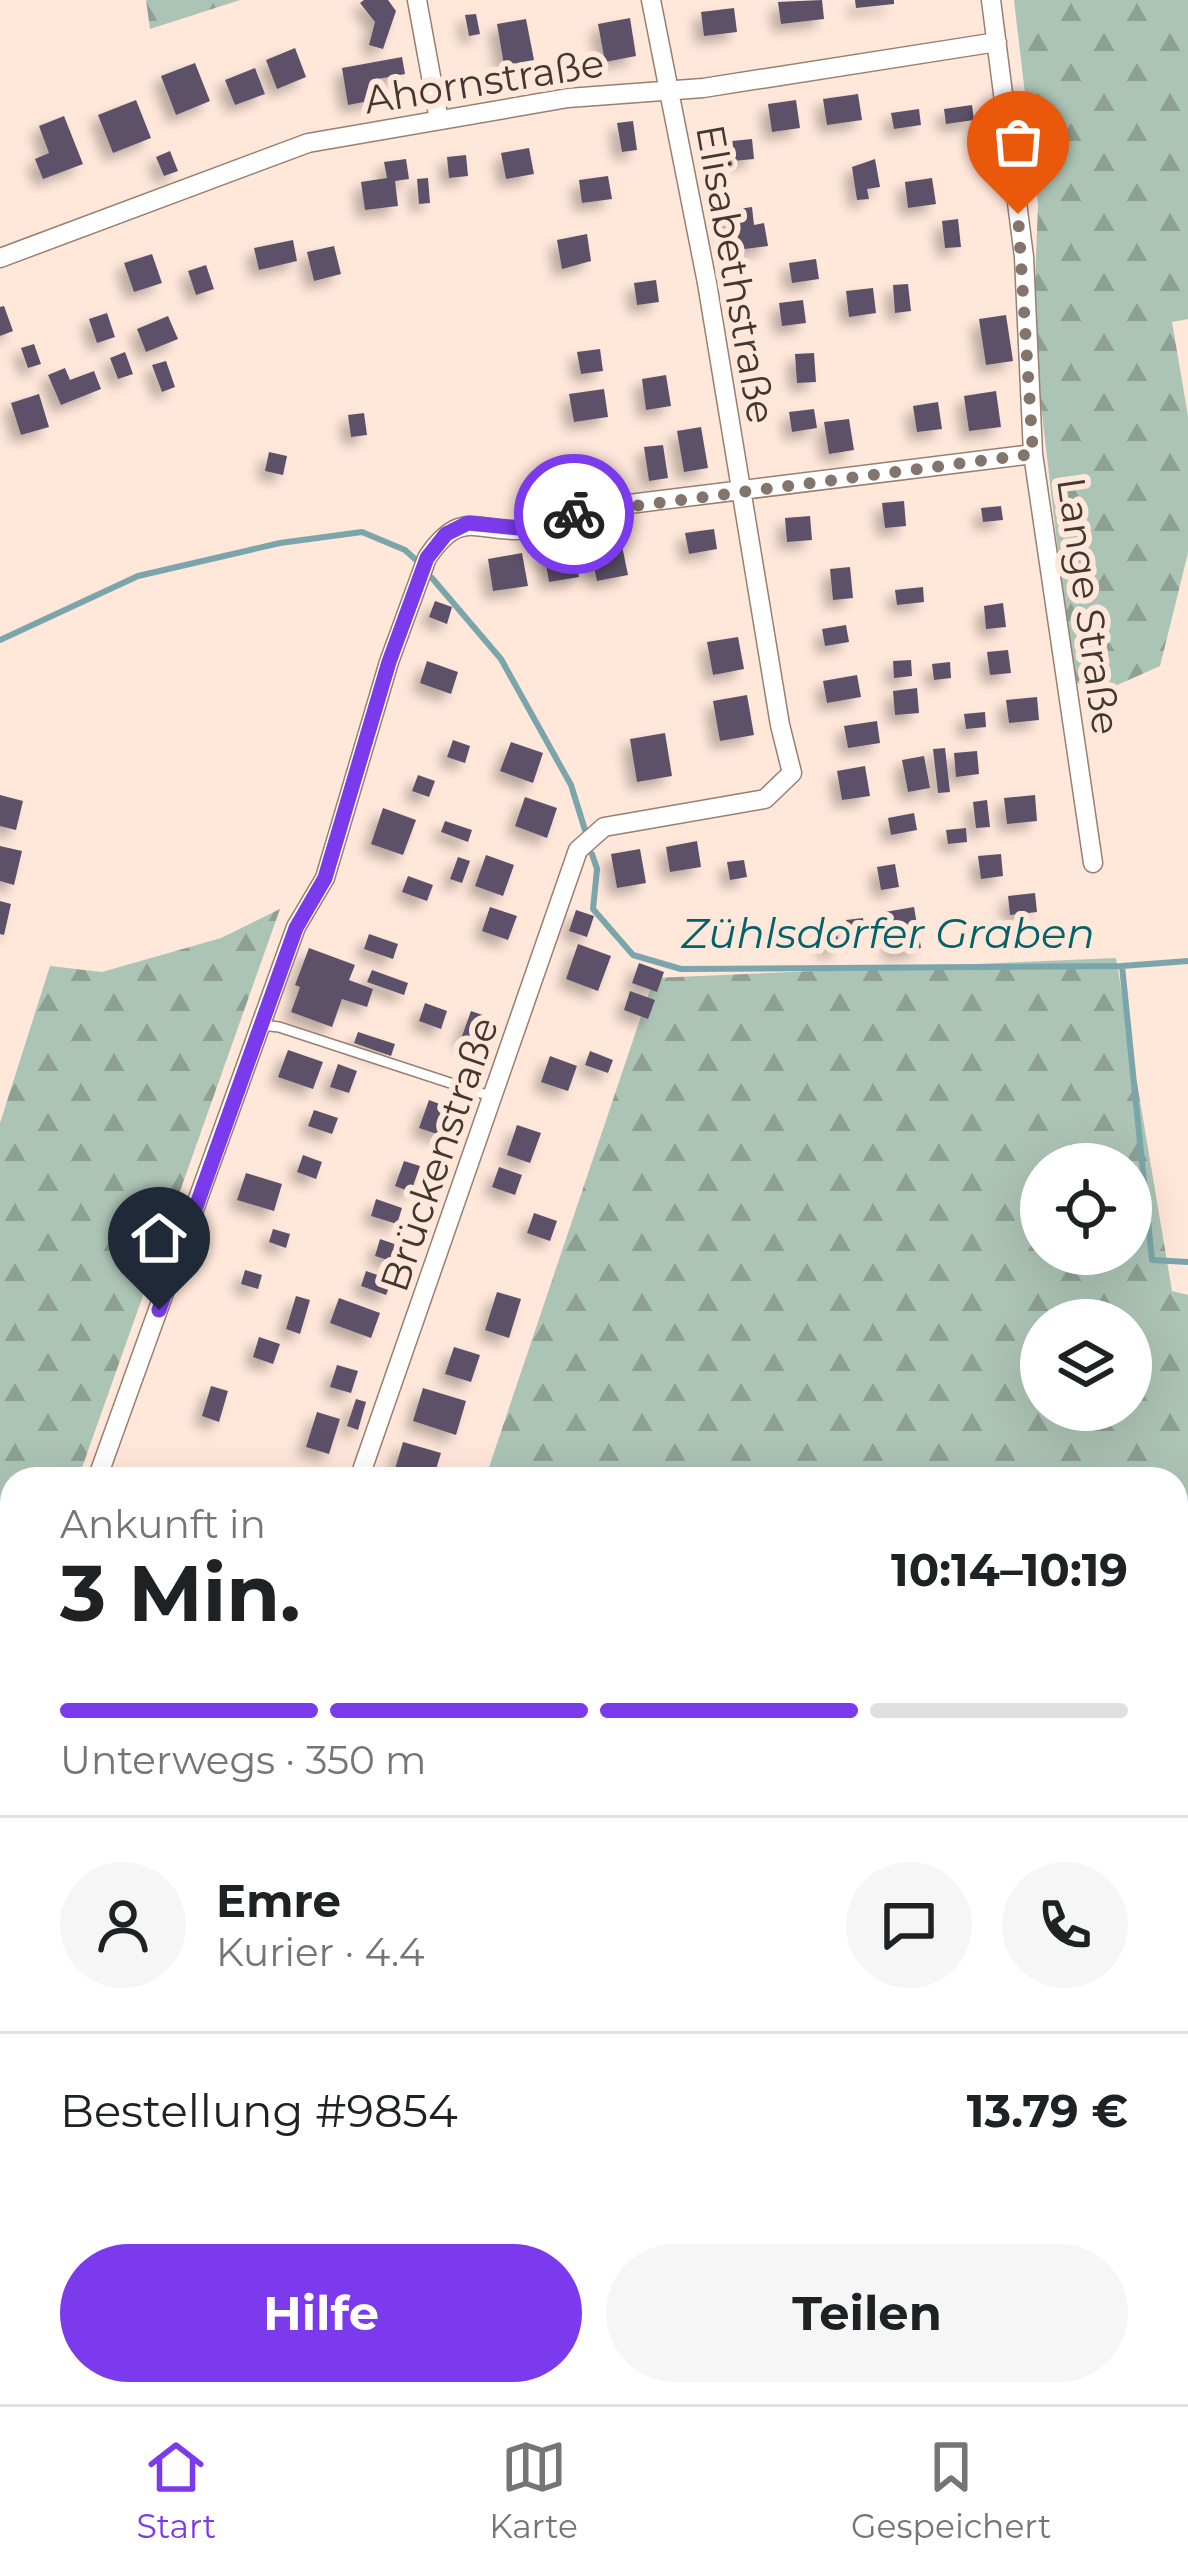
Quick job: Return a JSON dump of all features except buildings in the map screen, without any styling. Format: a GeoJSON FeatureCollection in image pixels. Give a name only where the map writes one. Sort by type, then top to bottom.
{"type":"FeatureCollection","features":[{"type":"Feature","properties":{"kind":"street"},"geometry":{"type":"LineString","coordinates":[[417,0],[439,121]]}},
{"type":"Feature","properties":{"kind":"street","name":"Elisabethstraße"},"geometry":{"type":"LineString","coordinates":[[578,850],[604,827],[766,799],[792,773],[707,283],[651,0]]}},
{"type":"Feature","properties":{"kind":"street","name":"Lange Straße"},"geometry":{"type":"LineString","coordinates":[[992,0],[1024,257],[1033,454],[1094,863]]}},
{"type":"Feature","properties":{"kind":"street","name":"Ahornstraße"},"geometry":{"type":"LineString","coordinates":[[0,258],[308,143],[568,98],[703,88],[997,42]]}},
{"type":"Feature","properties":{"kind":"street"},"geometry":{"type":"LineString","coordinates":[[102,1467],[296,928],[325,878],[416,585],[427,558],[446,534],[468,523],[528,529],[614,506],[1033,454]]}},
{"type":"Feature","properties":{"kind":"street","name":"Brückenstraße"},"geometry":{"type":"LineString","coordinates":[[363,1467],[578,850]]}},
{"type":"Feature","properties":{"kind":"lane"},"geometry":{"type":"LineString","coordinates":[[260,1025],[279,1027],[494,1097]]}},
{"type":"Feature","properties":{"kind":"green space"},"geometry":{"type":"Polygon","coordinates":[[[146,0],[240,0],[150,29],[146,0]]]}},
{"type":"Feature","properties":{"kind":"green space"},"geometry":{"type":"Polygon","coordinates":[[[1014,0],[1188,0],[1188,319],[1172,322],[1188,416],[1188,553],[1160,666],[1106,690],[1073,682],[1033,336],[1038,205],[1014,0]]]}},
{"type":"Feature","properties":{"kind":"green space"},"geometry":{"type":"Polygon","coordinates":[[[280,909],[82,1467],[0,1467],[0,1123],[50,966],[102,972],[221,938],[280,909]]]}},
{"type":"Feature","properties":{"kind":"green space"},"geometry":{"type":"Polygon","coordinates":[[[1116,958],[1147,1143],[1020,1143],[1020,1275],[1152,1275],[1152,1172],[1172,1291],[1188,1295],[1188,1467],[489,1467],[654,978],[1116,958]]]}},
{"type":"Feature","properties":{"kind":"waterway","name":"Zühlsdorfer Graben"},"geometry":{"type":"LineString","coordinates":[[0,640],[138,576],[280,543],[362,532],[415,559]]}},
{"type":"Feature","properties":{"kind":"waterway","name":"Zühlsdorfer Graben"},"geometry":{"type":"LineString","coordinates":[[432,578],[501,659],[571,785],[585,830]]}},
{"type":"Feature","properties":{"kind":"waterway","name":"Zühlsdorfer Graben"},"geometry":{"type":"LineString","coordinates":[[592,854],[597,869],[593,909],[633,955],[681,969],[1122,966],[1188,961]]}},
{"type":"Feature","properties":{"kind":"waterway"},"geometry":{"type":"LineString","coordinates":[[1122,966],[1152,1260],[1188,1262]]}},
{"type":"Feature","properties":{"kind":"way so far"},"geometry":{"type":"LineString","coordinates":[[574,514],[1033,454],[1018,214]]}},
{"type":"Feature","properties":{"kind":"route"},"geometry":{"type":"LineString","coordinates":[[159,1310],[296,928],[325,878],[389,662],[427,558],[446,534],[468,523],[528,529],[574,514]]}}]}
